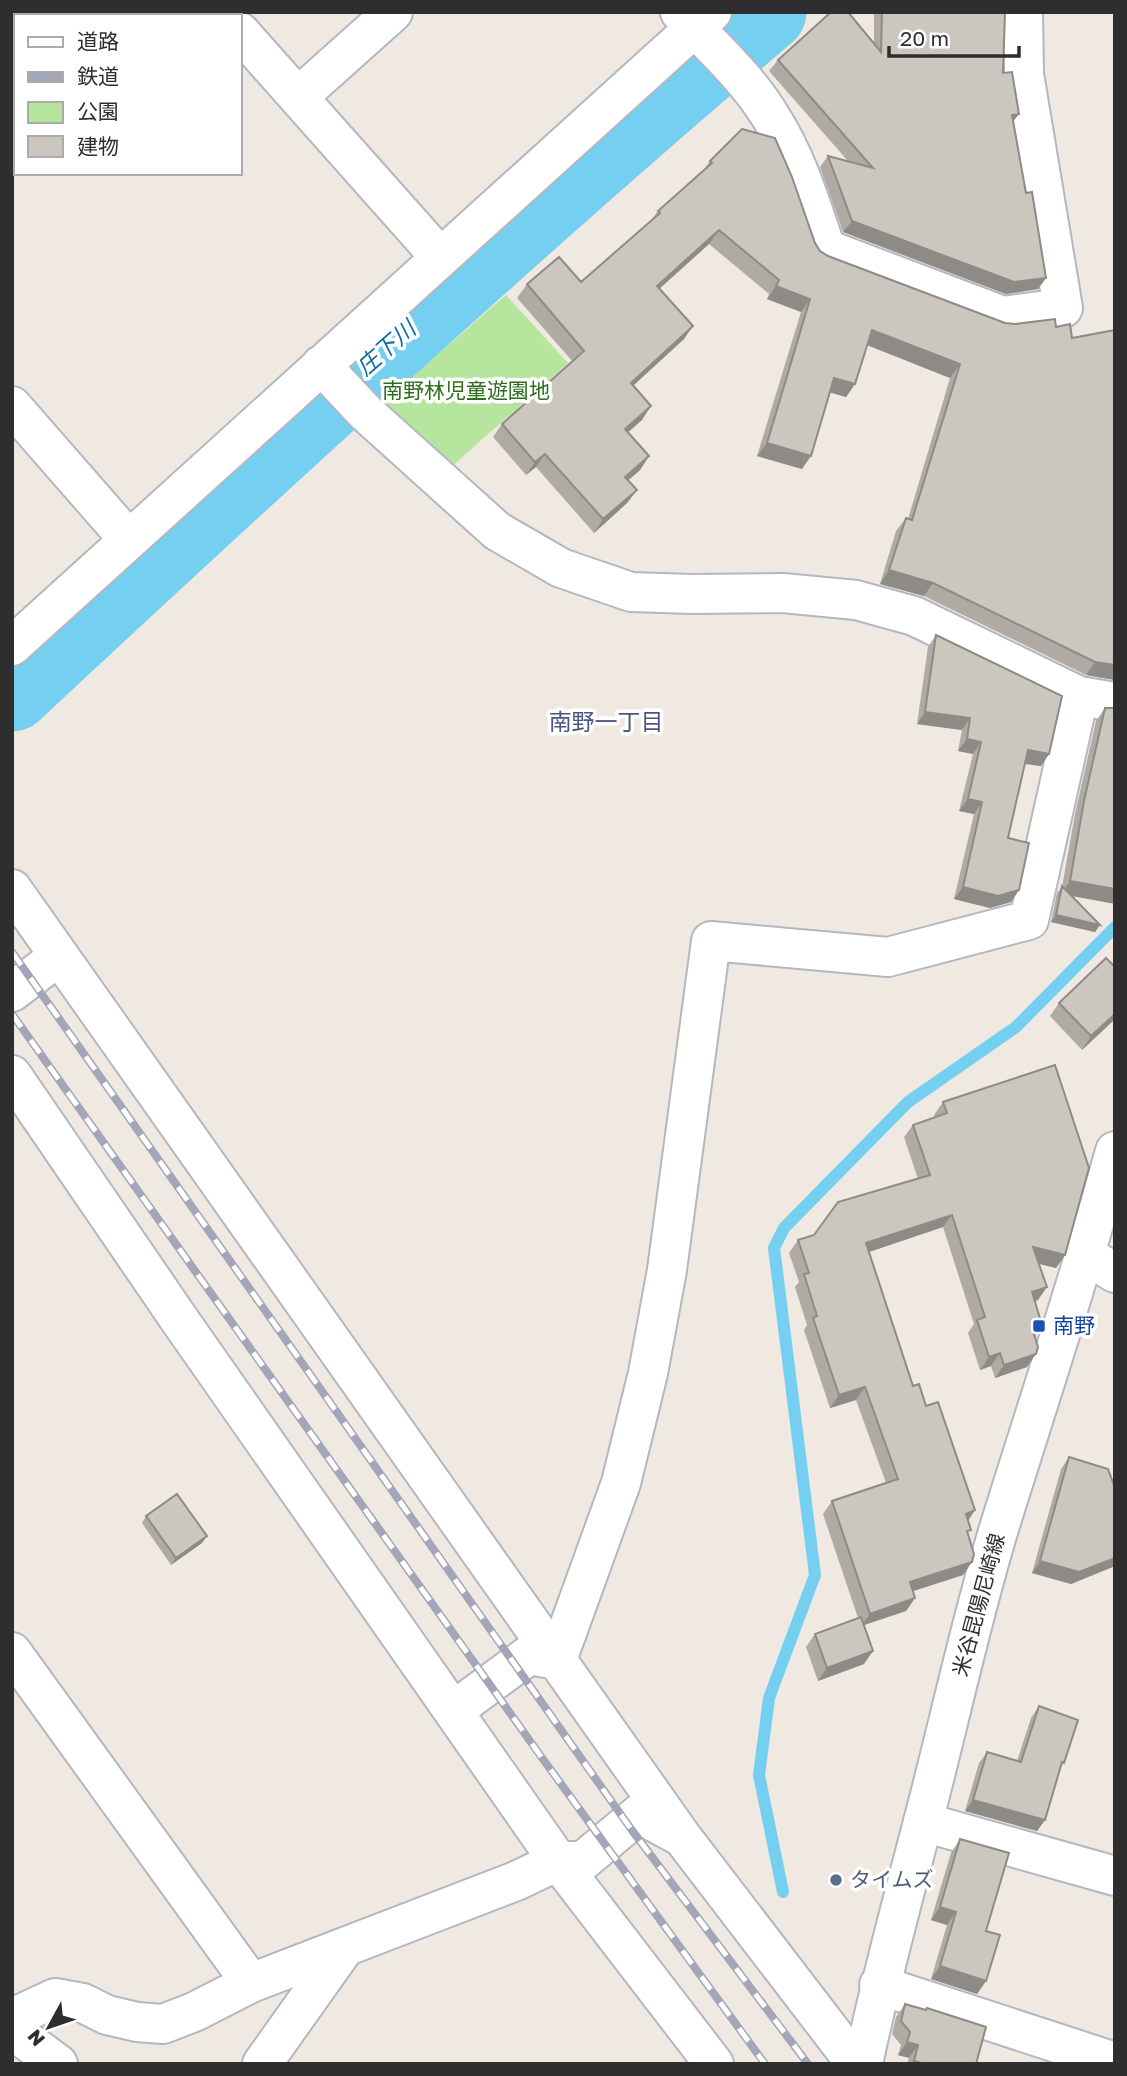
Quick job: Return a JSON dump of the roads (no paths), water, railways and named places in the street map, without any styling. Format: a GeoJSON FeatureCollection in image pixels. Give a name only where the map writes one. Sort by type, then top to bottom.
{"type":"FeatureCollection","features":[{"type":"Feature","properties":{"kind":"street"},"geometry":{"type":"LineString","coordinates":[[298,97],[393,12]]}},
{"type":"Feature","properties":{"kind":"street"},"geometry":{"type":"LineString","coordinates":[[12,646],[129,540],[336,381],[440,257],[705,32],[773,119],[804,186],[826,249],[1003,316],[1063,308],[1024,74],[1023,12]]}},
{"type":"Feature","properties":{"kind":"street"},"geometry":{"type":"LineString","coordinates":[[242,34],[440,257]]}},
{"type":"Feature","properties":{"kind":"street"},"geometry":{"type":"LineString","coordinates":[[336,381],[497,531],[561,568],[631,592],[783,593],[856,600],[914,616],[1097,699],[1029,920],[888,957],[711,941],[669,1256],[648,1373],[621,1483],[557,1660]]}},
{"type":"Feature","properties":{"kind":"street"},"geometry":{"type":"LineString","coordinates":[[12,406],[129,540]]}},
{"type":"Feature","properties":{"kind":"street"},"geometry":{"type":"LineString","coordinates":[[12,889],[682,1837],[856,2064]]}},
{"type":"Feature","properties":{"kind":"street"},"geometry":{"type":"LineString","coordinates":[[12,992],[59,956]]}},
{"type":"Feature","properties":{"kind":"street"},"geometry":{"type":"LineString","coordinates":[[12,1075],[189,1334],[558,1861],[714,2064]]}},
{"type":"Feature","properties":{"kind":"street","name":"米谷昆陽尼崎線"},"geometry":{"type":"LineString","coordinates":[[863,2064],[879,1985],[1000,1528],[1100,1264],[1115,1151]]}},
{"type":"Feature","properties":{"kind":"street"},"geometry":{"type":"LineString","coordinates":[[12,1652],[251,1983]]}},
{"type":"Feature","properties":{"kind":"street"},"geometry":{"type":"LineString","coordinates":[[453,1711],[529,1655],[557,1660]]}},
{"type":"Feature","properties":{"kind":"street"},"geometry":{"type":"LineString","coordinates":[[12,2018],[55,1998],[83,2003],[107,2015],[137,2022],[163,2024],[194,2012],[251,1983],[516,1881],[558,1861],[583,1861],[639,1814],[682,1837]]}},
{"type":"Feature","properties":{"kind":"street"},"geometry":{"type":"LineString","coordinates":[[923,1822],[1115,1876]]}},
{"type":"Feature","properties":{"kind":"street"},"geometry":{"type":"LineString","coordinates":[[262,2064],[345,1947]]}},
{"type":"Feature","properties":{"kind":"street"},"geometry":{"type":"LineString","coordinates":[[879,1985],[1115,2062]]}},
{"type":"Feature","properties":{"kind":"street"},"geometry":{"type":"LineString","coordinates":[[12,2030],[58,2064]]}},
{"type":"Feature","properties":{"kind":"waterway","name":"庄下川"},"geometry":{"type":"LineString","coordinates":[[12,692],[386,348],[767,12]]}},
{"type":"Feature","properties":{"kind":"waterway"},"geometry":{"type":"LineString","coordinates":[[783,1892],[759,1775],[769,1698],[815,1575],[774,1248],[784,1228],[908,1102],[1016,1027],[1115,927]]}},
{"type":"Feature","properties":{"kind":"railway"},"geometry":{"type":"LineString","coordinates":[[12,952],[631,1829],[808,2064]]}},
{"type":"Feature","properties":{"kind":"railway"},"geometry":{"type":"LineString","coordinates":[[12,1014],[540,1755],[765,2064]]}},
{"type":"Feature","properties":{"kind":"place","name":"南野"},"geometry":{"type":"Point","coordinates":[1039,1326]}},
{"type":"Feature","properties":{"kind":"place","name":"タイムズ"},"geometry":{"type":"Point","coordinates":[836,1880]}},
{"type":"Feature","properties":{"kind":"district","name":"南野一丁目"},"geometry":{"type":"Point","coordinates":[606,722]}},
{"type":"Feature","properties":{"kind":"park label","name":"南野林児童遊園地"},"geometry":{"type":"Point","coordinates":[466,391]}}]}
